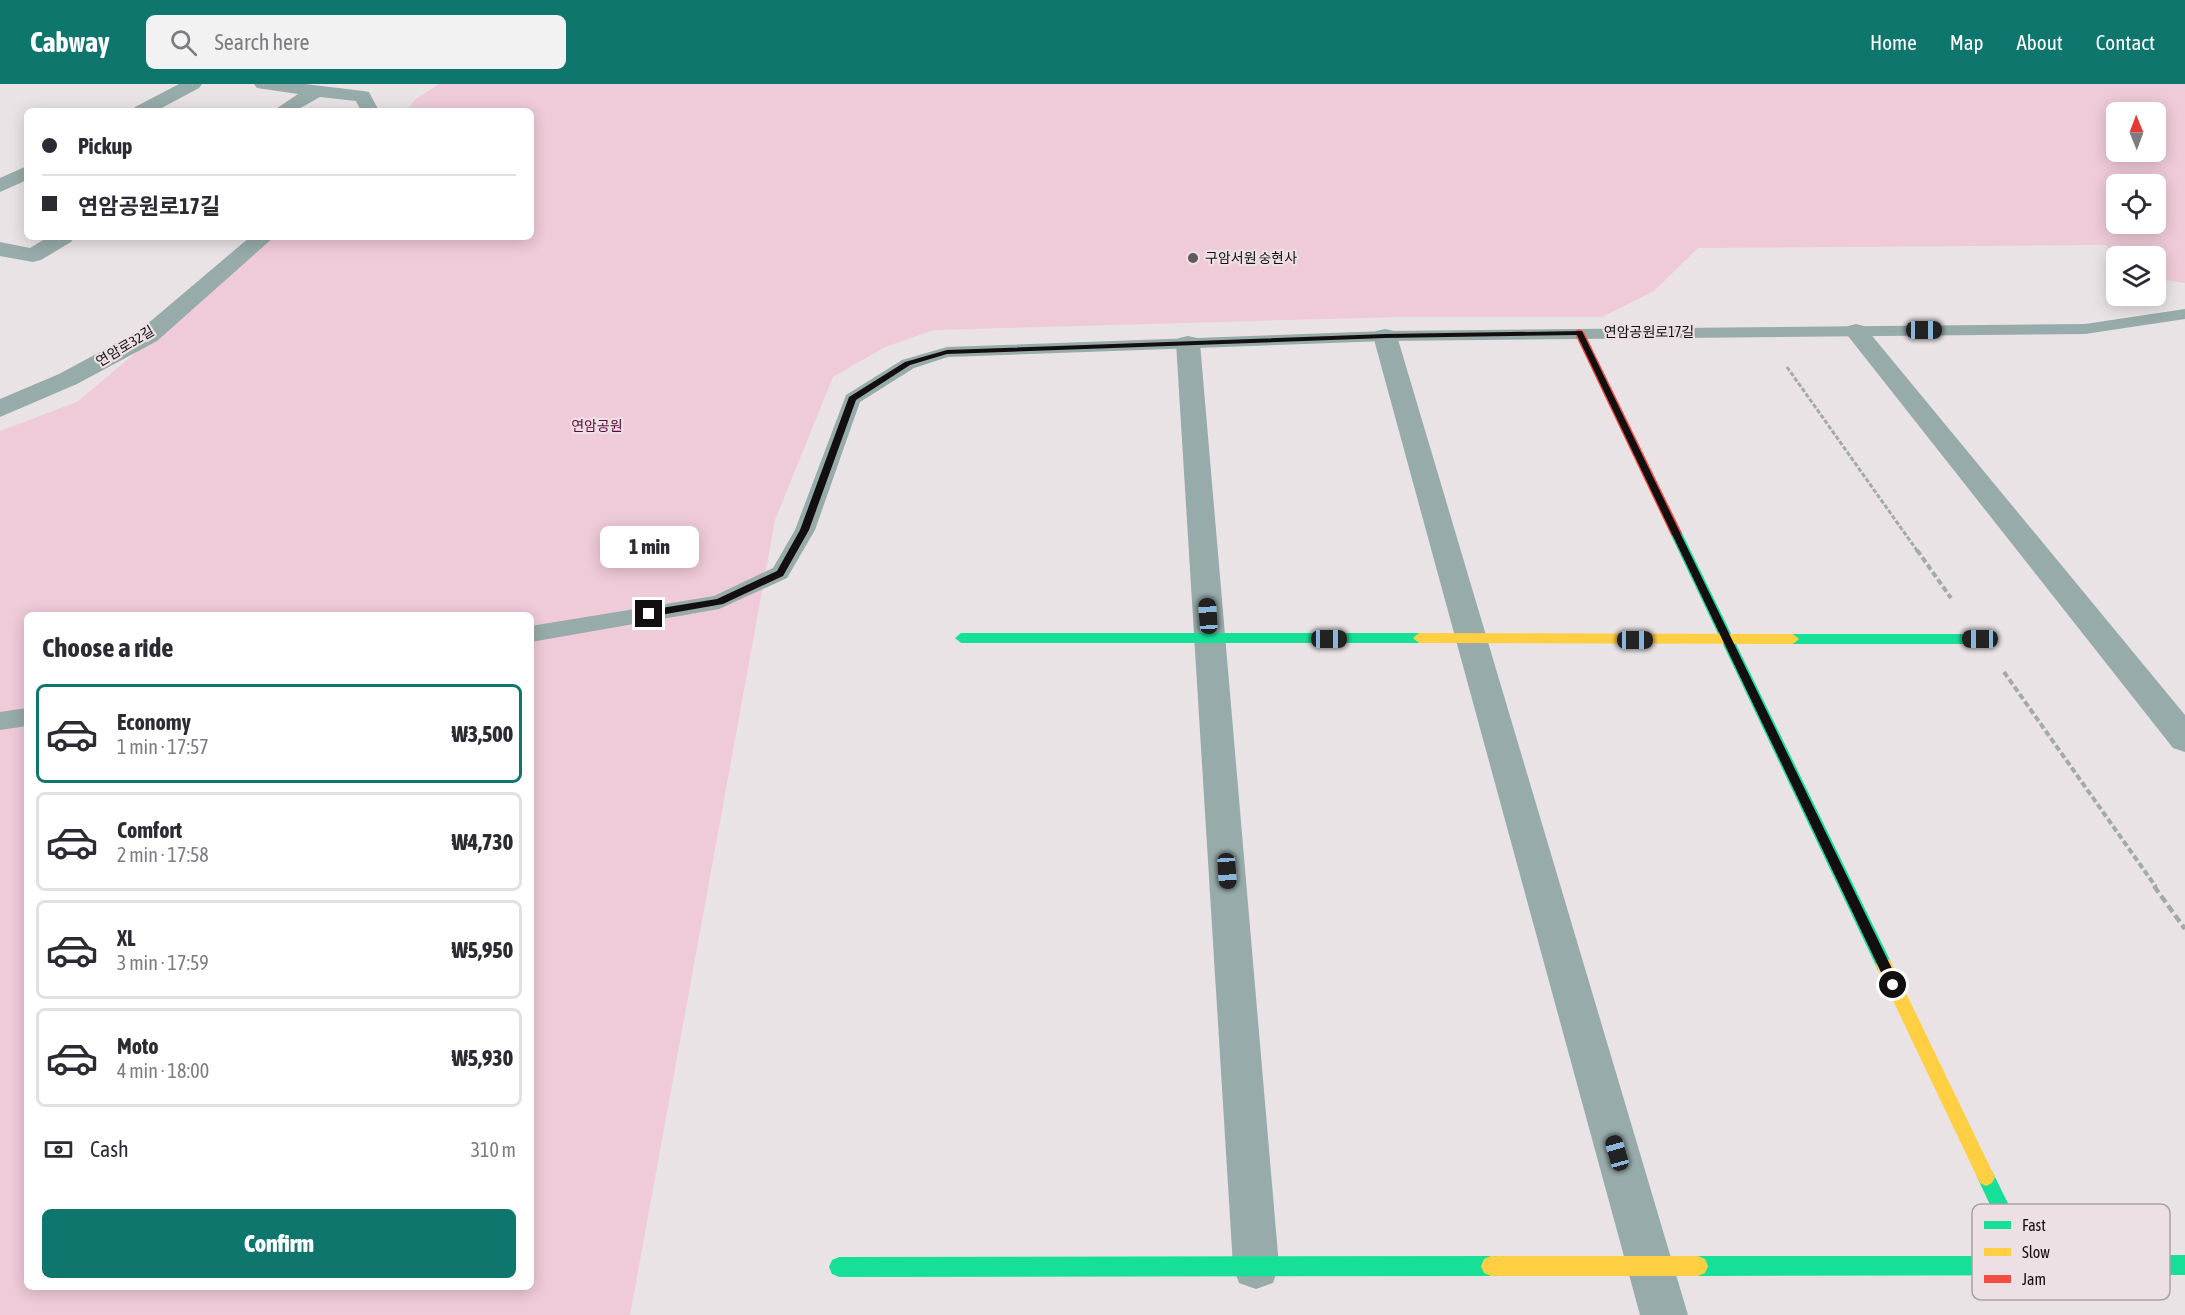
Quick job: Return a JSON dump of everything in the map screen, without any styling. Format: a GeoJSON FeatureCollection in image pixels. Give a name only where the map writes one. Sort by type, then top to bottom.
{"type":"FeatureCollection","features":[{"type":"Feature","properties":{"kind":"street"},"geometry":{"type":"LineString","coordinates":[[148,108],[193,84]]}},
{"type":"Feature","properties":{"kind":"street"},"geometry":{"type":"LineString","coordinates":[[263,84],[318,91],[367,103],[382,84]]}},
{"type":"Feature","properties":{"kind":"street"},"geometry":{"type":"LineString","coordinates":[[287,108],[318,91]]}},
{"type":"Feature","properties":{"kind":"street"},"geometry":{"type":"LineString","coordinates":[[0,186],[24,174]]}},
{"type":"Feature","properties":{"kind":"street"},"geometry":{"type":"LineString","coordinates":[[0,249],[33,255],[58,240]]}},
{"type":"Feature","properties":{"kind":"street","name":"연암로32길"},"geometry":{"type":"LineString","coordinates":[[0,409],[68,379],[148,336],[260,240]]}},
{"type":"Feature","properties":{"kind":"street"},"geometry":{"type":"LineString","coordinates":[[1856,331],[2185,739]]}},
{"type":"Feature","properties":{"kind":"street"},"geometry":{"type":"LineString","coordinates":[[1579,332],[1999,1204]]}},
{"type":"Feature","properties":{"kind":"street"},"geometry":{"type":"LineString","coordinates":[[1385,336],[1664,1315]]}},
{"type":"Feature","properties":{"kind":"street"},"geometry":{"type":"LineString","coordinates":[[1188,343],[1256,1266]]}},
{"type":"Feature","properties":{"kind":"street"},"geometry":{"type":"LineString","coordinates":[[962,638],[1980,639]]}},
{"type":"Feature","properties":{"kind":"street"},"geometry":{"type":"LineString","coordinates":[[2170,1264],[2185,1264]]}},
{"type":"Feature","properties":{"kind":"street"},"geometry":{"type":"LineString","coordinates":[[839,1267],[1972,1265]]}},
{"type":"Feature","properties":{"kind":"lane","name":"연암공원로17길"},"geometry":{"type":"LineString","coordinates":[[534,633],[719,602],[780,573],[805,530],[852,399],[908,364],[947,352],[1385,336],[1579,332],[2085,329],[2185,314]]}},
{"type":"Feature","properties":{"kind":"lane"},"geometry":{"type":"LineString","coordinates":[[0,721],[24,717]]}},
{"type":"Feature","properties":{"kind":"green space","name":"연암공원"},"geometry":{"type":"Polygon","coordinates":[[[439,84],[2185,84],[2185,283],[2166,280],[2166,246],[1698,248],[1654,291],[1602,317],[1397,317],[934,330],[885,347],[833,377],[775,520],[630,1315],[0,1315],[0,431],[77,402],[270,240],[534,240],[534,108],[408,108],[416,99],[439,84]]]}},
{"type":"Feature","properties":{"kind":"traffic: fast"},"geometry":{"type":"LineString","coordinates":[[1676,533],[1884,965]]}},
{"type":"Feature","properties":{"kind":"traffic: fast"},"geometry":{"type":"LineString","coordinates":[[961,638],[1419,638]]}},
{"type":"Feature","properties":{"kind":"traffic: fast"},"geometry":{"type":"LineString","coordinates":[[1793,639],[1980,639]]}},
{"type":"Feature","properties":{"kind":"traffic: fast"},"geometry":{"type":"LineString","coordinates":[[1986,1177],[1999,1204]]}},
{"type":"Feature","properties":{"kind":"traffic: fast"},"geometry":{"type":"LineString","coordinates":[[1698,1266],[1972,1265]]}},
{"type":"Feature","properties":{"kind":"traffic: fast"},"geometry":{"type":"LineString","coordinates":[[2170,1265],[2185,1265]]}},
{"type":"Feature","properties":{"kind":"traffic: fast"},"geometry":{"type":"LineString","coordinates":[[839,1267],[1491,1266]]}},
{"type":"Feature","properties":{"kind":"traffic: slow"},"geometry":{"type":"LineString","coordinates":[[1419,638],[1793,639]]}},
{"type":"Feature","properties":{"kind":"traffic: slow"},"geometry":{"type":"LineString","coordinates":[[1884,965],[1986,1177]]}},
{"type":"Feature","properties":{"kind":"traffic: slow"},"geometry":{"type":"LineString","coordinates":[[1491,1266],[1698,1266]]}},
{"type":"Feature","properties":{"kind":"traffic: jam"},"geometry":{"type":"LineString","coordinates":[[1579,332],[1676,533]]}},
{"type":"Feature","properties":{"kind":"place","name":"구암서원 숭현사"},"geometry":{"type":"Point","coordinates":[1193,258]}},
{"type":"Feature","properties":{"kind":"route"},"geometry":{"type":"LineString","coordinates":[[649,614],[719,602],[780,573],[805,530],[852,399],[908,364],[927,358],[947,352],[1385,336],[1579,332],[1893,985]]}}]}
